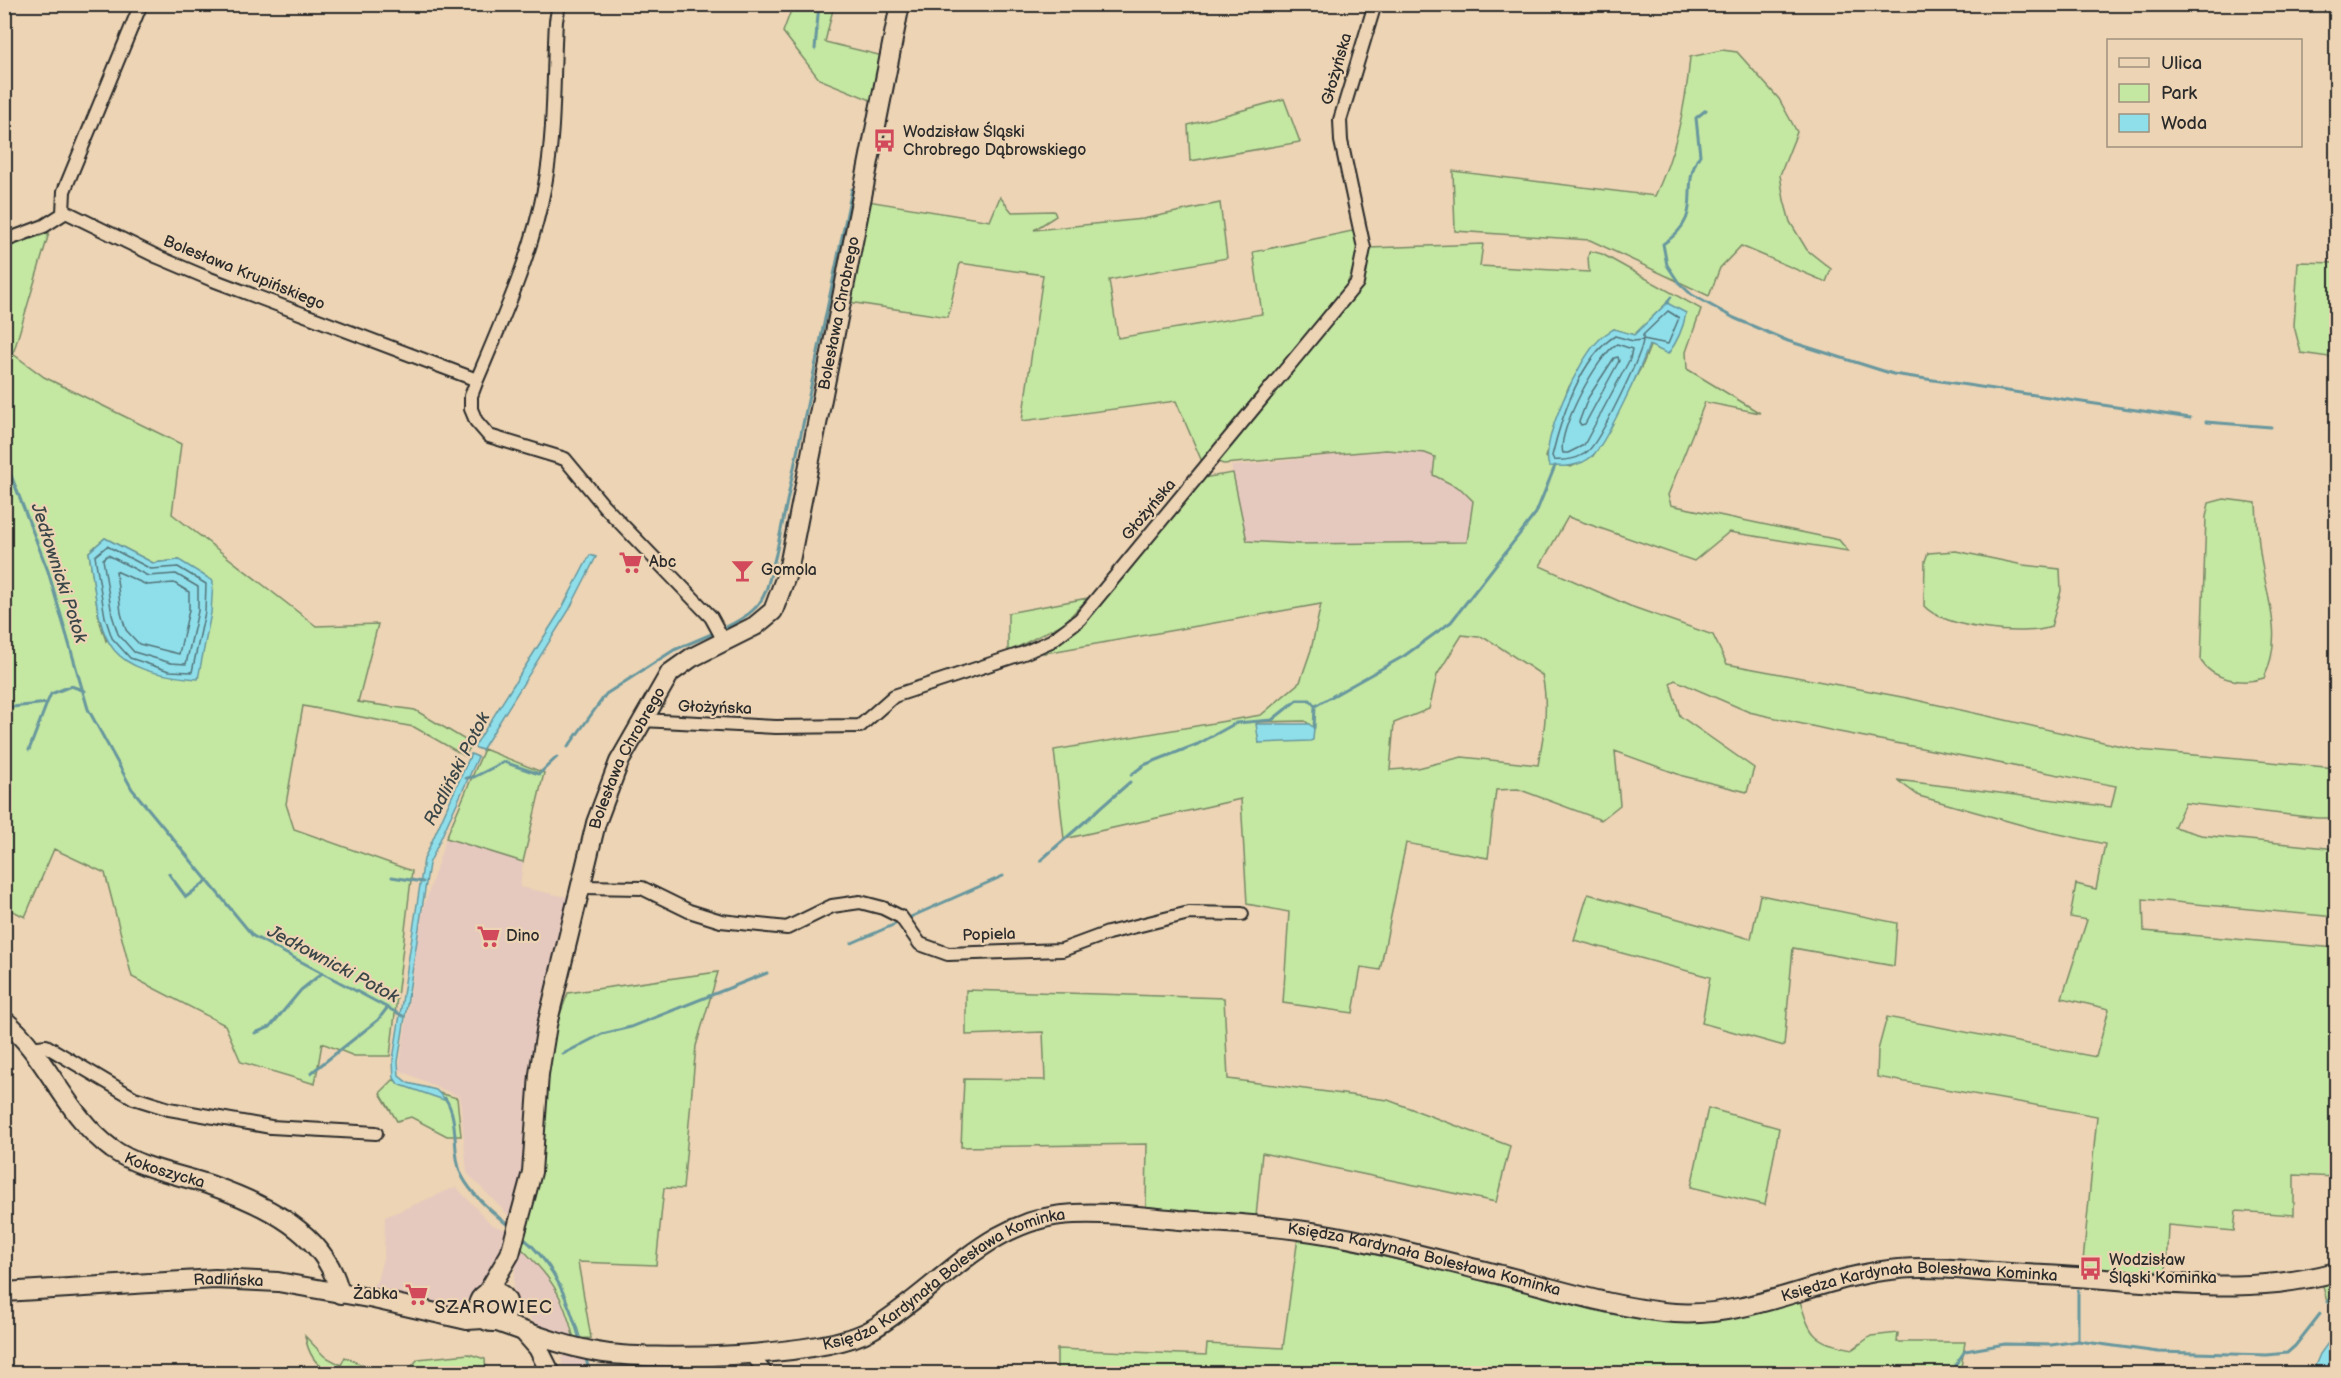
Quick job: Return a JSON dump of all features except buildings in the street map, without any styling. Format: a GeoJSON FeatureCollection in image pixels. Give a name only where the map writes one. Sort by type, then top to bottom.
{"type":"FeatureCollection","features":[{"type":"Feature","properties":{"kind":"street"},"geometry":{"type":"LineString","coordinates":[[4,241],[44,226],[63,213],[64,191],[141,4]]}},
{"type":"Feature","properties":{"kind":"street"},"geometry":{"type":"LineString","coordinates":[[559,4],[556,21],[550,145],[545,184],[523,270],[471,396],[471,409],[476,421],[489,436],[565,459],[604,506],[711,617],[719,633]]}},
{"type":"Feature","properties":{"kind":"street","name":"Bolesława Chrobrego"},"geometry":{"type":"LineString","coordinates":[[507,1302],[512,1249],[532,1172],[538,1074],[547,1025],[604,798],[619,762],[670,673],[719,633],[755,626],[773,611],[788,571],[900,4]]}},
{"type":"Feature","properties":{"kind":"street","name":"Głożyńska"},"geometry":{"type":"LineString","coordinates":[[642,720],[776,727],[860,726],[894,696],[1024,653],[1051,641],[1080,619],[1357,283],[1364,248],[1341,141],[1340,120],[1375,4]]}},
{"type":"Feature","properties":{"kind":"street","name":"Bolesława Krupińskiego"},"geometry":{"type":"LineString","coordinates":[[63,213],[73,215],[158,257],[210,279],[477,380]]}},
{"type":"Feature","properties":{"kind":"street","name":"Popiela"},"geometry":{"type":"LineString","coordinates":[[582,886],[642,888],[690,911],[721,921],[788,928],[832,906],[860,902],[882,908],[903,921],[920,944],[948,954],[1062,950],[1108,933],[1189,913],[1242,914]]}},
{"type":"Feature","properties":{"kind":"street","name":"Kokoszycka"},"geometry":{"type":"LineString","coordinates":[[4,1020],[31,1048],[71,1107],[90,1129],[113,1149],[145,1165],[246,1199],[291,1223],[333,1269],[340,1294]]}},
{"type":"Feature","properties":{"kind":"street"},"geometry":{"type":"LineString","coordinates":[[31,1048],[46,1046],[134,1098],[169,1109],[271,1127],[376,1133]]}},
{"type":"Feature","properties":{"kind":"street","name":"Księdza Kardynała Bolesława Kominka"},"geometry":{"type":"LineString","coordinates":[[486,1309],[523,1331],[556,1343],[636,1358],[803,1348],[852,1339],[873,1329],[983,1245],[1006,1231],[1042,1218],[1080,1213],[1272,1227],[1334,1235],[1594,1298],[1676,1313],[1721,1311],[1856,1276],[1900,1269],[1944,1269],[2246,1286],[2297,1282],[2337,1272]]}},
{"type":"Feature","properties":{"kind":"street","name":"Bolesława Chrobrego"},"geometry":{"type":"LineString","coordinates":[[486,1309],[512,1249]]}},
{"type":"Feature","properties":{"kind":"street","name":"Radlińska"},"geometry":{"type":"LineString","coordinates":[[4,1292],[215,1279],[278,1282],[449,1315],[486,1309]]}},
{"type":"Feature","properties":{"kind":"street"},"geometry":{"type":"LineString","coordinates":[[486,1309],[495,1292],[556,1343],[553,1374]]}},
{"type":"Feature","properties":{"kind":"street"},"geometry":{"type":"LineString","coordinates":[[523,1331],[538,1348],[553,1374]]}},
{"type":"Feature","properties":{"kind":"street"},"geometry":{"type":"LineString","coordinates":[[749,1352],[767,1374]]}},
{"type":"Feature","properties":{"kind":"shaded area"},"geometry":{"type":"Polygon","coordinates":[[[1386,450],[1425,453],[1435,457],[1433,475],[1461,489],[1474,501],[1467,542],[1298,544],[1246,541],[1231,466],[1386,450]]]}},
{"type":"Feature","properties":{"kind":"shaded area"},"geometry":{"type":"Polygon","coordinates":[[[446,838],[523,862],[520,887],[572,898],[525,1179],[510,1217],[467,1173],[460,1097],[399,1070],[413,975],[415,935],[446,838]]]}},
{"type":"Feature","properties":{"kind":"shaded area"},"geometry":{"type":"Polygon","coordinates":[[[456,1187],[491,1224],[510,1232],[490,1272],[478,1289],[464,1303],[437,1307],[372,1286],[377,1281],[384,1255],[385,1217],[456,1187]]]}},
{"type":"Feature","properties":{"kind":"shaded area"},"geometry":{"type":"Polygon","coordinates":[[[518,1245],[542,1269],[566,1306],[574,1339],[554,1334],[538,1326],[521,1310],[513,1288],[518,1245]]]}},
{"type":"Feature","properties":{"kind":"shaded area"},"geometry":{"type":"Polygon","coordinates":[[[564,1353],[584,1358],[589,1373],[563,1373],[561,1358],[564,1353]]]}},
{"type":"Feature","properties":{"kind":"green space"},"geometry":{"type":"Polygon","coordinates":[[[793,5],[834,5],[825,42],[883,56],[873,101],[819,79],[783,32],[793,5]]]}},
{"type":"Feature","properties":{"kind":"green space"},"geometry":{"type":"Polygon","coordinates":[[[1722,50],[1737,52],[1779,99],[1797,132],[1780,175],[1784,200],[1790,222],[1807,250],[1831,269],[1826,282],[1741,246],[1720,268],[1709,296],[1590,240],[1455,231],[1453,171],[1655,196],[1669,163],[1679,128],[1690,57],[1722,50]]]}},
{"type":"Feature","properties":{"kind":"green space"},"geometry":{"type":"Polygon","coordinates":[[[1284,99],[1300,142],[1190,161],[1188,125],[1284,99]]]}},
{"type":"Feature","properties":{"kind":"green space"},"geometry":{"type":"Polygon","coordinates":[[[1000,197],[1012,212],[1054,211],[1056,216],[1034,230],[1143,219],[1220,203],[1227,258],[1109,280],[1118,338],[1262,314],[1253,252],[1352,231],[1357,238],[1358,256],[1344,292],[1203,464],[1176,401],[1022,421],[1043,275],[960,263],[948,317],[849,302],[868,201],[990,221],[1000,197]]]}},
{"type":"Feature","properties":{"kind":"green space"},"geometry":{"type":"Polygon","coordinates":[[[49,233],[13,354],[44,377],[181,444],[172,514],[316,626],[378,624],[358,702],[415,710],[472,744],[465,756],[414,727],[303,706],[286,804],[294,829],[412,871],[390,1056],[354,1056],[322,1043],[315,1084],[241,1062],[225,1025],[132,977],[105,873],[54,849],[25,917],[5,907],[4,817],[7,809],[4,808],[5,247],[49,233]],[[105,538],[89,552],[99,619],[106,641],[179,560],[153,563],[105,538]]]}},
{"type":"Feature","properties":{"kind":"green space"},"geometry":{"type":"Polygon","coordinates":[[[1483,244],[1480,266],[1589,272],[1588,256],[1591,251],[1602,254],[1701,309],[1686,352],[1687,369],[1760,413],[1705,402],[1668,495],[1671,505],[1839,540],[1848,551],[1729,532],[1694,561],[1568,517],[1540,566],[1630,606],[1713,635],[1727,664],[1907,698],[2139,750],[2336,768],[2336,818],[2317,818],[2185,803],[2174,827],[2201,835],[2336,849],[2336,917],[2143,899],[2144,931],[2336,948],[2336,1177],[2294,1175],[2294,1215],[2236,1211],[2234,1231],[2168,1225],[2166,1271],[2082,1272],[2097,1116],[1877,1077],[1878,1050],[1887,1017],[2096,1057],[2109,1009],[2062,998],[2087,920],[2070,917],[2076,884],[2096,889],[2105,844],[2036,829],[1919,796],[1897,780],[2111,807],[2116,786],[1834,731],[1749,712],[1675,680],[1670,683],[1680,716],[1754,768],[1747,792],[1683,776],[1615,751],[1620,805],[1601,820],[1518,789],[1496,790],[1488,858],[1406,843],[1380,970],[1361,967],[1353,1013],[1283,1003],[1289,912],[1247,904],[1241,799],[1064,839],[1054,750],[1261,715],[1300,682],[1311,650],[1321,604],[1045,653],[1088,618],[1202,478],[1233,473],[1247,541],[1298,544],[1467,542],[1473,501],[1461,489],[1433,475],[1435,457],[1425,453],[1386,450],[1223,464],[1216,461],[1364,283],[1369,248],[1483,244]],[[1667,303],[1634,335],[1614,329],[1568,388],[1545,457],[1571,467],[1593,456],[1643,364],[1667,303]],[[1462,635],[1437,675],[1429,709],[1394,723],[1390,770],[1418,768],[1462,757],[1538,765],[1545,709],[1542,675],[1486,638],[1462,635]],[[1305,721],[1257,722],[1259,743],[1309,724],[1305,721]]]}},
{"type":"Feature","properties":{"kind":"green space"},"geometry":{"type":"Polygon","coordinates":[[[2298,262],[2336,263],[2336,358],[2301,353],[2294,326],[2298,262]]]}},
{"type":"Feature","properties":{"kind":"green space"},"geometry":{"type":"Polygon","coordinates":[[[2224,499],[2256,503],[2260,549],[2274,635],[2270,663],[2264,678],[2256,680],[2238,681],[2221,677],[2213,673],[2201,661],[2206,517],[2209,503],[2224,499]]]}},
{"type":"Feature","properties":{"kind":"green space"},"geometry":{"type":"Polygon","coordinates":[[[1956,551],[2023,565],[2060,569],[2061,591],[2051,627],[2039,630],[2004,631],[1965,625],[1934,614],[1924,606],[1925,561],[1928,553],[1956,551]]]}},
{"type":"Feature","properties":{"kind":"green space"},"geometry":{"type":"Polygon","coordinates":[[[1088,598],[1064,623],[1008,652],[1008,613],[1088,598]]]}},
{"type":"Feature","properties":{"kind":"green space"},"geometry":{"type":"Polygon","coordinates":[[[484,749],[544,773],[523,862],[446,838],[484,749]]]}},
{"type":"Feature","properties":{"kind":"green space"},"geometry":{"type":"Polygon","coordinates":[[[1588,894],[1751,939],[1760,895],[1897,923],[1894,966],[1793,948],[1784,1046],[1702,1023],[1710,977],[1574,940],[1588,894]]]}},
{"type":"Feature","properties":{"kind":"green space"},"geometry":{"type":"Polygon","coordinates":[[[718,972],[696,1046],[683,1189],[664,1188],[656,1265],[578,1262],[591,1338],[574,1339],[565,1310],[554,1287],[518,1245],[551,1038],[568,993],[718,972]]]}},
{"type":"Feature","properties":{"kind":"green space"},"geometry":{"type":"Polygon","coordinates":[[[966,990],[1224,998],[1228,1079],[1388,1100],[1510,1146],[1496,1202],[1262,1153],[1256,1217],[1146,1207],[1147,1144],[961,1147],[964,1079],[1045,1080],[1043,1032],[966,1035],[966,990]]]}},
{"type":"Feature","properties":{"kind":"green space"},"geometry":{"type":"Polygon","coordinates":[[[393,1080],[457,1098],[461,1136],[447,1136],[411,1117],[397,1121],[380,1093],[393,1080]]]}},
{"type":"Feature","properties":{"kind":"green space"},"geometry":{"type":"Polygon","coordinates":[[[1708,1108],[1779,1128],[1765,1205],[1691,1187],[1708,1108]]]}},
{"type":"Feature","properties":{"kind":"green space"},"geometry":{"type":"Polygon","coordinates":[[[1298,1237],[1609,1308],[1686,1321],[1799,1298],[1815,1335],[1821,1340],[1839,1346],[1853,1349],[1871,1336],[1898,1333],[1897,1342],[1965,1342],[1960,1374],[1057,1374],[1057,1349],[1206,1355],[1207,1344],[1283,1348],[1298,1237]]]}},
{"type":"Feature","properties":{"kind":"green space"},"geometry":{"type":"Polygon","coordinates":[[[2336,1281],[2336,1307],[2327,1302],[2323,1286],[2336,1281]]]}},
{"type":"Feature","properties":{"kind":"green space"},"geometry":{"type":"Polygon","coordinates":[[[305,1336],[324,1356],[341,1365],[345,1357],[379,1373],[351,1374],[330,1371],[314,1360],[305,1336]]]}},
{"type":"Feature","properties":{"kind":"green space"},"geometry":{"type":"Polygon","coordinates":[[[469,1354],[485,1359],[486,1373],[406,1373],[418,1359],[469,1354]]]}},
{"type":"Feature","properties":{"kind":"water"},"geometry":{"type":"Polygon","coordinates":[[[1667,303],[1686,313],[1680,335],[1672,349],[1668,354],[1649,345],[1606,437],[1592,456],[1577,464],[1549,466],[1547,454],[1555,420],[1572,381],[1591,349],[1602,337],[1614,329],[1634,335],[1667,303]]]}},
{"type":"Feature","properties":{"kind":"water"},"geometry":{"type":"Polygon","coordinates":[[[105,538],[153,563],[179,560],[213,581],[211,613],[198,679],[165,675],[140,668],[123,658],[110,645],[97,607],[89,552],[105,538]]]}},
{"type":"Feature","properties":{"kind":"water"},"geometry":{"type":"Polygon","coordinates":[[[590,555],[596,557],[569,610],[482,750],[474,747],[561,610],[590,555]]]}},
{"type":"Feature","properties":{"kind":"water"},"geometry":{"type":"Polygon","coordinates":[[[1256,724],[1309,724],[1314,728],[1313,740],[1259,743],[1256,724]]]}},
{"type":"Feature","properties":{"kind":"water"},"geometry":{"type":"Polygon","coordinates":[[[471,754],[478,757],[429,864],[398,1062],[399,1076],[408,1083],[436,1090],[447,1101],[398,1084],[394,1078],[393,1060],[424,859],[471,754]]]}},
{"type":"Feature","properties":{"kind":"water"},"geometry":{"type":"Polygon","coordinates":[[[2336,1332],[2336,1373],[2312,1373],[2320,1354],[2336,1332]]]}},
{"type":"Feature","properties":{"kind":"waterway","name":"Radliński Potok"},"geometry":{"type":"LineString","coordinates":[[815,49],[819,4]]}},
{"type":"Feature","properties":{"kind":"waterway"},"geometry":{"type":"LineString","coordinates":[[1706,110],[1696,118],[1700,155],[1691,179],[1690,201],[1685,222],[1677,233],[1663,244],[1667,265],[1679,283],[1692,295],[1734,318],[1788,341],[1893,374],[2190,418]]}},
{"type":"Feature","properties":{"kind":"waterway"},"geometry":{"type":"LineString","coordinates":[[720,630],[755,609],[769,582],[852,189]]}},
{"type":"Feature","properties":{"kind":"waterway"},"geometry":{"type":"LineString","coordinates":[[1667,303],[1671,297]]}},
{"type":"Feature","properties":{"kind":"waterway"},"geometry":{"type":"LineString","coordinates":[[2206,422],[2271,427]]}},
{"type":"Feature","properties":{"kind":"waterway","name":"Jedłownicki Potok"},"geometry":{"type":"LineString","coordinates":[[4,457],[48,571],[88,709],[132,789],[253,936],[403,1016]]}},
{"type":"Feature","properties":{"kind":"waterway"},"geometry":{"type":"LineString","coordinates":[[1131,775],[1144,765],[1198,744],[1236,723],[1272,720],[1297,700],[1310,700],[1315,706],[1404,656],[1451,622],[1536,513],[1555,466]]}},
{"type":"Feature","properties":{"kind":"waterway"},"geometry":{"type":"LineString","coordinates":[[568,747],[606,694],[674,650],[714,633]]}},
{"type":"Feature","properties":{"kind":"waterway"},"geometry":{"type":"LineString","coordinates":[[4,708],[47,703],[51,694],[71,686],[85,691]]}},
{"type":"Feature","properties":{"kind":"waterway"},"geometry":{"type":"LineString","coordinates":[[29,750],[47,703]]}},
{"type":"Feature","properties":{"kind":"waterway"},"geometry":{"type":"LineString","coordinates":[[1314,728],[1315,706]]}},
{"type":"Feature","properties":{"kind":"waterway"},"geometry":{"type":"LineString","coordinates":[[466,778],[474,777],[504,762],[539,774],[557,757]]}},
{"type":"Feature","properties":{"kind":"waterway"},"geometry":{"type":"LineString","coordinates":[[1041,860],[1130,782]]}},
{"type":"Feature","properties":{"kind":"waterway"},"geometry":{"type":"LineString","coordinates":[[169,874],[186,897],[208,880]]}},
{"type":"Feature","properties":{"kind":"waterway"},"geometry":{"type":"LineString","coordinates":[[906,919],[1003,876]]}},
{"type":"Feature","properties":{"kind":"waterway"},"geometry":{"type":"LineString","coordinates":[[392,877],[423,882]]}},
{"type":"Feature","properties":{"kind":"waterway"},"geometry":{"type":"LineString","coordinates":[[852,943],[900,922]]}},
{"type":"Feature","properties":{"kind":"waterway"},"geometry":{"type":"LineString","coordinates":[[563,1054],[602,1034],[631,1027],[767,973]]}},
{"type":"Feature","properties":{"kind":"waterway"},"geometry":{"type":"LineString","coordinates":[[255,1033],[270,1027],[301,990],[321,974]]}},
{"type":"Feature","properties":{"kind":"waterway"},"geometry":{"type":"LineString","coordinates":[[311,1073],[378,1020],[387,1008]]}},
{"type":"Feature","properties":{"kind":"waterway","name":"Jedłownicki Potok"},"geometry":{"type":"LineString","coordinates":[[445,1098],[450,1106],[462,1176],[478,1198],[511,1228]]}},
{"type":"Feature","properties":{"kind":"waterway","name":"Jedłownicki Potok"},"geometry":{"type":"LineString","coordinates":[[521,1236],[533,1246],[552,1271],[572,1313],[581,1343]]}},
{"type":"Feature","properties":{"kind":"waterway"},"geometry":{"type":"LineString","coordinates":[[2078,1290],[2078,1341]]}},
{"type":"Feature","properties":{"kind":"waterway"},"geometry":{"type":"LineString","coordinates":[[2327,1302],[2336,1293]]}},
{"type":"Feature","properties":{"kind":"waterway"},"geometry":{"type":"LineString","coordinates":[[1949,1374],[1965,1351],[2005,1344],[2051,1345],[2078,1341],[2158,1352],[2267,1355],[2287,1353],[2320,1314]]}},
{"type":"Feature","properties":{"kind":"waterway","name":"Jedłownicki Potok"},"geometry":{"type":"LineString","coordinates":[[585,1355],[590,1374]]}},
{"type":"Feature","properties":{"kind":"waterway"},"geometry":{"type":"LineString","coordinates":[[1420,1374],[1433,1370],[1448,1374]]}},
{"type":"Feature","properties":{"kind":"place","name":"Wodzisław Śląski Chrobrego Dąbrowskiego"},"geometry":{"type":"Point","coordinates":[885,141]}},
{"type":"Feature","properties":{"kind":"place","name":"Abc"},"geometry":{"type":"Point","coordinates":[631,562]}},
{"type":"Feature","properties":{"kind":"place","name":"Gomola"},"geometry":{"type":"Point","coordinates":[743,570]}},
{"type":"Feature","properties":{"kind":"place","name":"Dino"},"geometry":{"type":"Point","coordinates":[488,936]}},
{"type":"Feature","properties":{"kind":"place","name":"Wodzisław Śląski Kominka"},"geometry":{"type":"Point","coordinates":[2091,1269]}},
{"type":"Feature","properties":{"kind":"place","name":"Żabka"},"geometry":{"type":"Point","coordinates":[416,1294]}},
{"type":"Feature","properties":{"kind":"district","name":"SZAROWIEC"},"geometry":{"type":"Point","coordinates":[494,1307]}}]}
